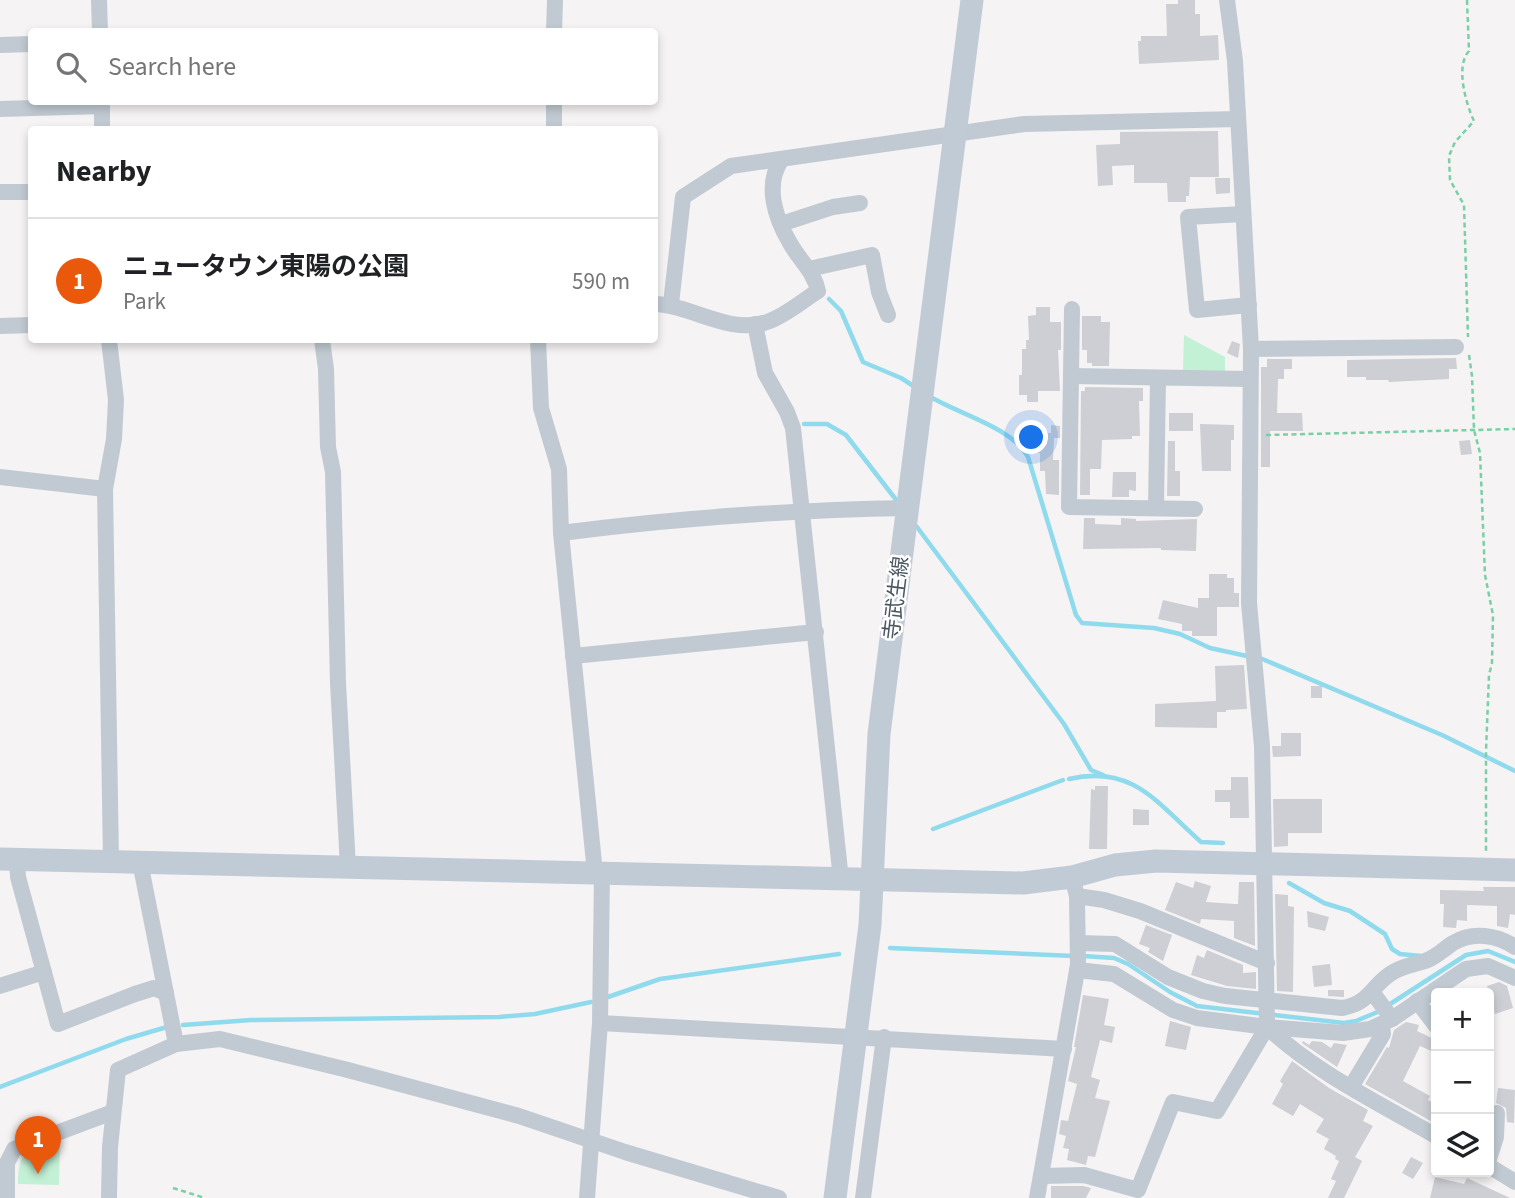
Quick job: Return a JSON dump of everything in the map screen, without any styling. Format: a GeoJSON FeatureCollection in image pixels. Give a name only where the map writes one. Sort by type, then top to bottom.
{"type":"FeatureCollection","features":[{"type":"Feature","properties":{"kind":"street"},"geometry":{"type":"LineString","coordinates":[[99,0],[100,28]]}},
{"type":"Feature","properties":{"kind":"street"},"geometry":{"type":"LineString","coordinates":[[554,28],[555,0]]}},
{"type":"Feature","properties":{"kind":"street","name":"寺武生線"},"geometry":{"type":"LineString","coordinates":[[835,1198],[874,880],[879,734],[972,0]]}},
{"type":"Feature","properties":{"kind":"street"},"geometry":{"type":"LineString","coordinates":[[1041,1176],[1084,1175],[1138,1190],[1173,1102],[1217,1111],[1267,1026],[1262,746],[1248,603],[1251,349],[1235,61],[1227,0]]}},
{"type":"Feature","properties":{"kind":"street"},"geometry":{"type":"LineString","coordinates":[[0,45],[28,44]]}},
{"type":"Feature","properties":{"kind":"street"},"geometry":{"type":"LineString","coordinates":[[0,109],[82,105]]}},
{"type":"Feature","properties":{"kind":"street"},"geometry":{"type":"LineString","coordinates":[[102,105],[102,126]]}},
{"type":"Feature","properties":{"kind":"street"},"geometry":{"type":"LineString","coordinates":[[554,105],[554,126]]}},
{"type":"Feature","properties":{"kind":"street"},"geometry":{"type":"LineString","coordinates":[[782,159],[774,170],[771,187],[781,224],[790,244],[816,279],[818,291],[779,316],[755,324],[735,325],[663,304],[683,197],[731,166],[1024,124],[1238,119]]}},
{"type":"Feature","properties":{"kind":"street"},"geometry":{"type":"LineString","coordinates":[[0,192],[28,192]]}},
{"type":"Feature","properties":{"kind":"street"},"geometry":{"type":"LineString","coordinates":[[781,224],[833,207],[860,203]]}},
{"type":"Feature","properties":{"kind":"street"},"geometry":{"type":"LineString","coordinates":[[1243,214],[1188,217],[1197,310],[1249,305]]}},
{"type":"Feature","properties":{"kind":"street"},"geometry":{"type":"LineString","coordinates":[[809,269],[872,255],[879,292],[888,315]]}},
{"type":"Feature","properties":{"kind":"street"},"geometry":{"type":"LineString","coordinates":[[1072,309],[1069,506],[1195,509]]}},
{"type":"Feature","properties":{"kind":"street"},"geometry":{"type":"LineString","coordinates":[[755,324],[765,373],[793,428],[841,880]]}},
{"type":"Feature","properties":{"kind":"street"},"geometry":{"type":"LineString","coordinates":[[0,326],[28,325]]}},
{"type":"Feature","properties":{"kind":"street"},"geometry":{"type":"LineString","coordinates":[[109,343],[116,400],[114,439],[105,489],[111,861]]}},
{"type":"Feature","properties":{"kind":"street"},"geometry":{"type":"LineString","coordinates":[[322,343],[326,369],[328,447],[333,472],[338,683],[348,867]]}},
{"type":"Feature","properties":{"kind":"street"},"geometry":{"type":"LineString","coordinates":[[538,343],[541,408],[557,459],[573,656],[598,873],[600,1023],[587,1198]]}},
{"type":"Feature","properties":{"kind":"street"},"geometry":{"type":"LineString","coordinates":[[1251,349],[1464,345]]}},
{"type":"Feature","properties":{"kind":"street"},"geometry":{"type":"LineString","coordinates":[[1071,376],[1250,379]]}},
{"type":"Feature","properties":{"kind":"street"},"geometry":{"type":"LineString","coordinates":[[1156,508],[1157,377]]}},
{"type":"Feature","properties":{"kind":"street"},"geometry":{"type":"LineString","coordinates":[[0,478],[105,489]]}},
{"type":"Feature","properties":{"kind":"street"},"geometry":{"type":"LineString","coordinates":[[561,533],[612,526],[803,510],[908,508]]}},
{"type":"Feature","properties":{"kind":"street"},"geometry":{"type":"LineString","coordinates":[[573,656],[816,632]]}},
{"type":"Feature","properties":{"kind":"street"},"geometry":{"type":"LineString","coordinates":[[166,993],[154,988],[58,1024],[18,877],[9,859],[1074,886],[1096,898],[1140,911],[1267,963]]}},
{"type":"Feature","properties":{"kind":"street"},"geometry":{"type":"LineString","coordinates":[[140,862],[176,1044]]}},
{"type":"Feature","properties":{"kind":"street"},"geometry":{"type":"LineString","coordinates":[[1074,886],[1115,865],[1135,863],[1515,870]]}},
{"type":"Feature","properties":{"kind":"street"},"geometry":{"type":"LineString","coordinates":[[1037,1198],[1078,968],[1074,886]]}},
{"type":"Feature","properties":{"kind":"street"},"geometry":{"type":"LineString","coordinates":[[1078,945],[1115,944],[1168,977],[1203,991],[1267,1002],[1342,1008],[1375,996],[1383,979],[1395,970],[1412,962],[1426,961],[1459,940],[1494,936],[1515,947]]}},
{"type":"Feature","properties":{"kind":"street"},"geometry":{"type":"LineString","coordinates":[[1078,968],[1114,974],[1162,1004],[1205,1020],[1343,1033],[1365,1031],[1471,967],[1488,966],[1515,978]]}},
{"type":"Feature","properties":{"kind":"street"},"geometry":{"type":"LineString","coordinates":[[0,986],[44,972]]}},
{"type":"Feature","properties":{"kind":"street"},"geometry":{"type":"LineString","coordinates":[[1350,1087],[1383,1034],[1388,1019],[1375,996]]}},
{"type":"Feature","properties":{"kind":"street"},"geometry":{"type":"LineString","coordinates":[[1417,1001],[1431,1019]]}},
{"type":"Feature","properties":{"kind":"street"},"geometry":{"type":"LineString","coordinates":[[600,1023],[855,1047],[884,1037],[1063,1049]]}},
{"type":"Feature","properties":{"kind":"street"},"geometry":{"type":"LineString","coordinates":[[1267,1026],[1287,1046],[1350,1087],[1431,1133]]}},
{"type":"Feature","properties":{"kind":"street"},"geometry":{"type":"LineString","coordinates":[[863,1198],[884,1037]]}},
{"type":"Feature","properties":{"kind":"street"},"geometry":{"type":"LineString","coordinates":[[109,1198],[118,1070],[176,1044],[220,1039],[465,1101],[779,1198]]}},
{"type":"Feature","properties":{"kind":"street"},"geometry":{"type":"LineString","coordinates":[[7,1198],[8,1163],[14,1149],[113,1112]]}},
{"type":"Feature","properties":{"kind":"street"},"geometry":{"type":"LineString","coordinates":[[1494,1143],[1497,1113]]}},
{"type":"Feature","properties":{"kind":"street"},"geometry":{"type":"LineString","coordinates":[[1494,1169],[1515,1182]]}},
{"type":"Feature","properties":{"kind":"path"},"geometry":{"type":"LineString","coordinates":[[1467,0],[1469,51],[1464,56],[1463,79],[1465,101],[1474,121],[1455,142],[1449,156],[1450,180],[1464,205],[1464,345],[1472,376],[1474,430],[1480,453],[1485,575],[1493,615],[1486,751],[1486,856]]}},
{"type":"Feature","properties":{"kind":"path"},"geometry":{"type":"LineString","coordinates":[[1249,435],[1515,429]]}},
{"type":"Feature","properties":{"kind":"path"},"geometry":{"type":"LineString","coordinates":[[173,1188],[205,1198]]}},
{"type":"Feature","properties":{"kind":"green space"},"geometry":{"type":"Polygon","coordinates":[[[1184,335],[1225,357],[1225,371],[1183,371],[1184,335]]]}},
{"type":"Feature","properties":{"kind":"green space"},"geometry":{"type":"Polygon","coordinates":[[[60,1143],[59,1185],[18,1184],[20,1164],[27,1154],[60,1143]]]}},
{"type":"Feature","properties":{"kind":"building"},"geometry":{"type":"Polygon","coordinates":[[[1178,0],[1195,0],[1195,14],[1200,14],[1200,36],[1218,35],[1219,60],[1139,64],[1138,41],[1141,41],[1141,36],[1167,36],[1166,4],[1178,4],[1178,0]]]}},
{"type":"Feature","properties":{"kind":"building"},"geometry":{"type":"Polygon","coordinates":[[[1218,131],[1219,177],[1190,177],[1186,202],[1168,202],[1167,183],[1134,183],[1134,165],[1112,166],[1113,185],[1098,186],[1096,145],[1120,144],[1120,132],[1218,131]]]}},
{"type":"Feature","properties":{"kind":"building"},"geometry":{"type":"Polygon","coordinates":[[[1215,178],[1230,178],[1230,193],[1216,194],[1215,178]]]}},
{"type":"Feature","properties":{"kind":"building"},"geometry":{"type":"Polygon","coordinates":[[[1036,307],[1050,307],[1050,322],[1061,322],[1061,350],[1058,350],[1060,391],[1038,391],[1038,402],[1027,402],[1027,395],[1019,395],[1019,375],[1022,375],[1022,349],[1026,349],[1026,340],[1029,340],[1028,316],[1036,315],[1036,307]]]}},
{"type":"Feature","properties":{"kind":"building"},"geometry":{"type":"Polygon","coordinates":[[[1082,316],[1101,316],[1101,322],[1110,322],[1109,366],[1092,366],[1092,363],[1087,363],[1087,350],[1082,350],[1082,316]]]}},
{"type":"Feature","properties":{"kind":"building"},"geometry":{"type":"Polygon","coordinates":[[[1232,341],[1240,344],[1238,358],[1227,353],[1232,341]]]}},
{"type":"Feature","properties":{"kind":"building"},"geometry":{"type":"Polygon","coordinates":[[[1456,358],[1457,369],[1449,369],[1449,379],[1389,382],[1366,380],[1366,377],[1347,377],[1347,360],[1456,358]]]}},
{"type":"Feature","properties":{"kind":"building"},"geometry":{"type":"Polygon","coordinates":[[[1267,359],[1292,359],[1292,369],[1284,369],[1284,379],[1278,379],[1277,413],[1302,413],[1303,431],[1270,431],[1270,467],[1261,467],[1261,367],[1267,367],[1267,359]]]}},
{"type":"Feature","properties":{"kind":"building"},"geometry":{"type":"Polygon","coordinates":[[[1085,387],[1143,388],[1143,401],[1139,401],[1140,436],[1132,436],[1132,439],[1102,440],[1101,469],[1090,469],[1090,495],[1080,495],[1081,391],[1085,391],[1085,387]]]}},
{"type":"Feature","properties":{"kind":"building"},"geometry":{"type":"Polygon","coordinates":[[[1169,413],[1193,413],[1193,431],[1169,431],[1169,413]]]}},
{"type":"Feature","properties":{"kind":"building"},"geometry":{"type":"Polygon","coordinates":[[[1200,424],[1234,425],[1231,471],[1202,471],[1200,424]]]}},
{"type":"Feature","properties":{"kind":"building"},"geometry":{"type":"Polygon","coordinates":[[[1051,425],[1060,426],[1060,438],[1054,438],[1053,460],[1059,460],[1059,495],[1046,494],[1045,471],[1040,471],[1040,453],[1036,453],[1036,444],[1029,443],[1029,432],[1051,433],[1051,425]]]}},
{"type":"Feature","properties":{"kind":"building"},"geometry":{"type":"Polygon","coordinates":[[[1470,440],[1472,454],[1461,455],[1459,441],[1470,440]]]}},
{"type":"Feature","properties":{"kind":"building"},"geometry":{"type":"Polygon","coordinates":[[[1168,441],[1175,441],[1175,471],[1180,471],[1180,496],[1167,496],[1168,441]]]}},
{"type":"Feature","properties":{"kind":"building"},"geometry":{"type":"Polygon","coordinates":[[[1113,472],[1136,472],[1136,491],[1129,490],[1129,497],[1112,497],[1113,472]]]}},
{"type":"Feature","properties":{"kind":"building"},"geometry":{"type":"Polygon","coordinates":[[[1084,518],[1095,518],[1095,524],[1121,525],[1121,518],[1136,521],[1197,519],[1196,551],[1161,548],[1083,549],[1084,518]]]}},
{"type":"Feature","properties":{"kind":"building"},"geometry":{"type":"Polygon","coordinates":[[[1209,574],[1227,574],[1227,578],[1234,578],[1234,593],[1239,593],[1239,607],[1217,607],[1217,636],[1192,636],[1192,631],[1182,631],[1182,624],[1158,619],[1163,600],[1198,608],[1198,598],[1209,598],[1209,574]]]}},
{"type":"Feature","properties":{"kind":"building"},"geometry":{"type":"Polygon","coordinates":[[[1244,665],[1247,709],[1217,712],[1217,728],[1155,727],[1155,704],[1216,701],[1215,666],[1244,665]]]}},
{"type":"Feature","properties":{"kind":"building"},"geometry":{"type":"Polygon","coordinates":[[[1311,686],[1322,686],[1322,698],[1311,698],[1311,686]]]}},
{"type":"Feature","properties":{"kind":"building"},"geometry":{"type":"Polygon","coordinates":[[[1281,733],[1301,733],[1301,756],[1273,757],[1272,746],[1281,746],[1281,733]]]}},
{"type":"Feature","properties":{"kind":"building"},"geometry":{"type":"Polygon","coordinates":[[[1231,777],[1248,777],[1249,818],[1230,818],[1230,802],[1215,802],[1215,790],[1231,790],[1231,777]]]}},
{"type":"Feature","properties":{"kind":"building"},"geometry":{"type":"Polygon","coordinates":[[[1095,786],[1108,786],[1107,849],[1089,849],[1091,789],[1095,790],[1095,786]]]}},
{"type":"Feature","properties":{"kind":"building"},"geometry":{"type":"Polygon","coordinates":[[[1273,799],[1322,799],[1322,833],[1288,833],[1288,846],[1274,847],[1273,799]]]}},
{"type":"Feature","properties":{"kind":"building"},"geometry":{"type":"Polygon","coordinates":[[[1133,809],[1149,810],[1149,825],[1133,825],[1133,809]]]}},
{"type":"Feature","properties":{"kind":"building"},"geometry":{"type":"Polygon","coordinates":[[[1195,881],[1211,886],[1206,902],[1235,904],[1238,904],[1239,882],[1254,882],[1255,946],[1234,938],[1234,921],[1201,919],[1200,924],[1165,910],[1176,882],[1193,888],[1195,881]]]}},
{"type":"Feature","properties":{"kind":"building"},"geometry":{"type":"Polygon","coordinates":[[[1483,887],[1515,887],[1515,915],[1510,914],[1508,928],[1497,926],[1497,906],[1467,905],[1467,921],[1457,920],[1456,928],[1443,927],[1444,904],[1440,904],[1440,890],[1484,891],[1483,887]]]}},
{"type":"Feature","properties":{"kind":"building"},"geometry":{"type":"Polygon","coordinates":[[[1275,894],[1288,895],[1288,906],[1294,907],[1293,992],[1277,991],[1275,894]]]}},
{"type":"Feature","properties":{"kind":"building"},"geometry":{"type":"Polygon","coordinates":[[[1307,911],[1329,917],[1325,931],[1308,927],[1307,911]]]}},
{"type":"Feature","properties":{"kind":"building"},"geometry":{"type":"Polygon","coordinates":[[[1146,925],[1172,935],[1163,961],[1148,952],[1150,948],[1139,944],[1146,925]]]}},
{"type":"Feature","properties":{"kind":"building"},"geometry":{"type":"Polygon","coordinates":[[[1207,950],[1243,965],[1243,973],[1256,972],[1256,989],[1227,986],[1191,975],[1197,955],[1204,958],[1207,950]]]}},
{"type":"Feature","properties":{"kind":"building"},"geometry":{"type":"Polygon","coordinates":[[[1330,964],[1332,985],[1314,987],[1312,966],[1330,964]]]}},
{"type":"Feature","properties":{"kind":"building"},"geometry":{"type":"Polygon","coordinates":[[[1499,982],[1507,986],[1513,1008],[1495,1014],[1494,988],[1487,986],[1499,982]]]}},
{"type":"Feature","properties":{"kind":"building"},"geometry":{"type":"Polygon","coordinates":[[[1328,990],[1344,990],[1344,997],[1328,996],[1328,990]]]}},
{"type":"Feature","properties":{"kind":"building"},"geometry":{"type":"Polygon","coordinates":[[[1083,995],[1109,999],[1104,1025],[1115,1027],[1112,1043],[1100,1040],[1091,1077],[1100,1080],[1095,1098],[1110,1101],[1095,1157],[1088,1156],[1086,1165],[1067,1160],[1069,1149],[1063,1148],[1066,1136],[1059,1134],[1061,1120],[1068,1121],[1077,1084],[1068,1081],[1083,995]]]}},
{"type":"Feature","properties":{"kind":"building"},"geometry":{"type":"Polygon","coordinates":[[[1170,1021],[1191,1027],[1186,1050],[1165,1046],[1170,1021]]]}},
{"type":"Feature","properties":{"kind":"building"},"geometry":{"type":"Polygon","coordinates":[[[1406,1022],[1419,1025],[1417,1031],[1431,1038],[1431,1051],[1420,1046],[1403,1081],[1430,1096],[1428,1100],[1431,1102],[1431,1121],[1365,1084],[1387,1047],[1389,1048],[1394,1030],[1406,1022]]]}},
{"type":"Feature","properties":{"kind":"building"},"geometry":{"type":"Polygon","coordinates":[[[1303,1041],[1309,1045],[1312,1041],[1322,1042],[1331,1048],[1334,1043],[1347,1045],[1337,1067],[1302,1043],[1303,1041]]]}},
{"type":"Feature","properties":{"kind":"building"},"geometry":{"type":"Polygon","coordinates":[[[1292,1061],[1329,1088],[1368,1110],[1363,1121],[1373,1126],[1355,1157],[1362,1161],[1344,1198],[1328,1198],[1336,1181],[1331,1179],[1339,1161],[1324,1149],[1329,1139],[1316,1132],[1324,1119],[1300,1104],[1293,1116],[1272,1104],[1283,1084],[1280,1081],[1292,1061]]]}},
{"type":"Feature","properties":{"kind":"building"},"geometry":{"type":"Polygon","coordinates":[[[1498,1088],[1515,1090],[1514,1123],[1507,1122],[1506,1108],[1496,1103],[1498,1088]]]}},
{"type":"Feature","properties":{"kind":"building"},"geometry":{"type":"Polygon","coordinates":[[[1411,1157],[1423,1163],[1413,1179],[1402,1173],[1411,1157]]]}},
{"type":"Feature","properties":{"kind":"building"},"geometry":{"type":"Polygon","coordinates":[[[1435,1177],[1464,1184],[1467,1178],[1510,1198],[1430,1198],[1435,1177]]]}},
{"type":"Feature","properties":{"kind":"building"},"geometry":{"type":"Polygon","coordinates":[[[1051,1186],[1091,1188],[1086,1198],[1051,1198],[1051,1186]]]}},
{"type":"Feature","properties":{"kind":"waterway"},"geometry":{"type":"LineString","coordinates":[[829,299],[841,311],[863,362],[915,387]]}},
{"type":"Feature","properties":{"kind":"waterway"},"geometry":{"type":"LineString","coordinates":[[929,396],[1010,437],[1028,457],[1076,615],[1082,623],[1154,628],[1180,634],[1210,648],[1247,656]]}},
{"type":"Feature","properties":{"kind":"waterway"},"geometry":{"type":"LineString","coordinates":[[804,424],[827,424],[846,435],[897,501]]}},
{"type":"Feature","properties":{"kind":"waterway"},"geometry":{"type":"LineString","coordinates":[[917,527],[1064,724],[1091,770],[1103,775]]}},
{"type":"Feature","properties":{"kind":"waterway"},"geometry":{"type":"LineString","coordinates":[[1260,658],[1442,735],[1515,771]]}},
{"type":"Feature","properties":{"kind":"waterway"},"geometry":{"type":"LineString","coordinates":[[1069,779],[1111,777],[1128,782],[1157,801],[1201,842],[1223,843]]}},
{"type":"Feature","properties":{"kind":"waterway"},"geometry":{"type":"LineString","coordinates":[[933,829],[1063,780]]}},
{"type":"Feature","properties":{"kind":"waterway"},"geometry":{"type":"LineString","coordinates":[[1289,883],[1324,903],[1350,911],[1385,934],[1392,949],[1400,954],[1421,956]]}},
{"type":"Feature","properties":{"kind":"waterway"},"geometry":{"type":"LineString","coordinates":[[890,948],[1074,956]]}},
{"type":"Feature","properties":{"kind":"waterway"},"geometry":{"type":"LineString","coordinates":[[1387,1006],[1466,955],[1488,951],[1515,962]]}},
{"type":"Feature","properties":{"kind":"waterway"},"geometry":{"type":"LineString","coordinates":[[608,997],[660,979],[839,954]]}},
{"type":"Feature","properties":{"kind":"waterway"},"geometry":{"type":"LineString","coordinates":[[1083,956],[1114,958],[1128,964],[1197,1006],[1344,1023],[1380,1011]]}},
{"type":"Feature","properties":{"kind":"waterway"},"geometry":{"type":"LineString","coordinates":[[183,1025],[251,1020],[499,1017],[535,1014],[591,1002]]}},
{"type":"Feature","properties":{"kind":"waterway"},"geometry":{"type":"LineString","coordinates":[[0,1087],[126,1039],[167,1027]]}},
{"type":"Feature","properties":{"kind":"place","name":"ニュータウン東陽の公園"},"geometry":{"type":"Point","coordinates":[38,1174]}}]}
